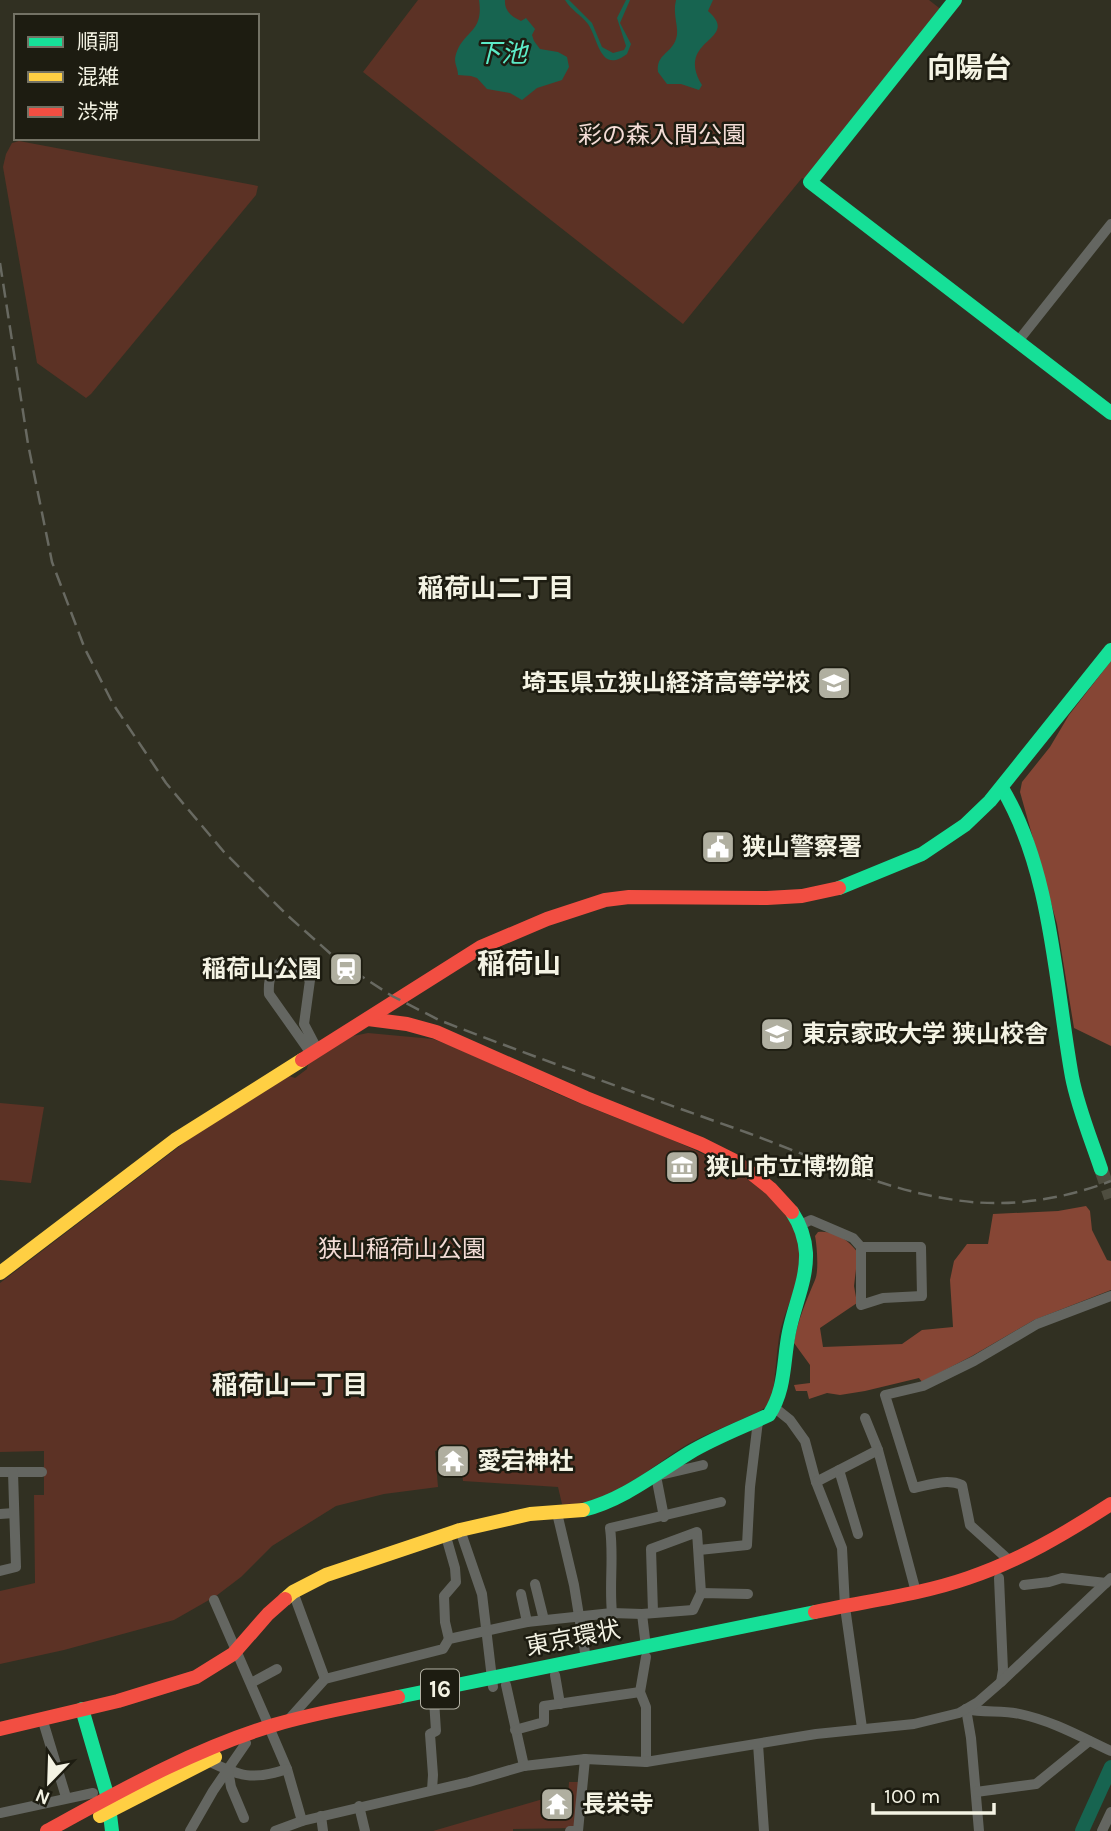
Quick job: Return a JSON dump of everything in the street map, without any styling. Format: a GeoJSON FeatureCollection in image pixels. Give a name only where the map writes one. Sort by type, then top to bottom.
{"type":"FeatureCollection","features":[{"type":"Feature","properties":{"kind":"main road"},"geometry":{"type":"LineString","coordinates":[[955,0],[810,182],[1111,413]]}},
{"type":"Feature","properties":{"kind":"main road"},"geometry":{"type":"LineString","coordinates":[[0,1273],[166,1146],[481,947],[547,919],[605,900],[629,897],[783,898],[845,887],[901,865],[940,844],[978,814],[1002,788],[1111,650]]}},
{"type":"Feature","properties":{"kind":"main road"},"geometry":{"type":"LineString","coordinates":[[1002,788],[1018,814],[1041,893],[1073,1081],[1101,1169]]}},
{"type":"Feature","properties":{"kind":"main road"},"geometry":{"type":"LineString","coordinates":[[0,1729],[180,1684],[208,1671],[237,1650],[293,1592],[326,1575],[460,1530],[530,1514],[574,1512],[599,1506],[656,1476],[691,1452],[758,1421],[775,1408],[780,1393],[790,1324],[806,1276],[806,1244],[794,1215],[758,1178],[733,1160],[692,1140],[600,1104],[430,1030],[368,1019]]}},
{"type":"Feature","properties":{"kind":"main road","name":"東京環状"},"geometry":{"type":"LineString","coordinates":[[846,1611],[973,1577],[1011,1562],[1047,1544],[1111,1504]]}},
{"type":"Feature","properties":{"kind":"main road","name":"東京環状"},"geometry":{"type":"LineString","coordinates":[[47,1831],[207,1761],[287,1721],[555,1675],[646,1652],[846,1611],[933,1597],[999,1578],[1041,1558],[1111,1516]]}},
{"type":"Feature","properties":{"kind":"main road","name":"東京環状"},"geometry":{"type":"LineString","coordinates":[[72,1831],[109,1804],[181,1759],[270,1730],[434,1700],[586,1659],[646,1652]]}},
{"type":"Feature","properties":{"kind":"main road"},"geometry":{"type":"LineString","coordinates":[[82,1709],[109,1804],[112,1831]]}},
{"type":"Feature","properties":{"kind":"street"},"geometry":{"type":"LineString","coordinates":[[1019,340],[1111,223]]}},
{"type":"Feature","properties":{"kind":"street"},"geometry":{"type":"LineString","coordinates":[[284,961],[295,964],[310,980],[304,1024],[315,1045],[314,1052],[308,1049],[269,994],[268,984],[273,971],[284,961]]}},
{"type":"Feature","properties":{"kind":"street"},"geometry":{"type":"LineString","coordinates":[[800,1225],[811,1220],[853,1238],[861,1247],[861,1305],[883,1298],[922,1296],[921,1247],[861,1247]]}},
{"type":"Feature","properties":{"kind":"street"},"geometry":{"type":"LineString","coordinates":[[1011,1562],[970,1525],[962,1485],[942,1482],[914,1488],[885,1395],[923,1386],[974,1361],[1037,1324],[1111,1296]]}},
{"type":"Feature","properties":{"kind":"street"},"geometry":{"type":"LineString","coordinates":[[775,1408],[790,1420],[805,1441],[816,1482],[842,1548],[846,1611],[862,1728]]}},
{"type":"Feature","properties":{"kind":"street"},"geometry":{"type":"LineString","coordinates":[[865,1418],[878,1450],[916,1592]]}},
{"type":"Feature","properties":{"kind":"street"},"geometry":{"type":"LineString","coordinates":[[699,1550],[747,1545],[750,1487],[758,1421]]}},
{"type":"Feature","properties":{"kind":"street"},"geometry":{"type":"LineString","coordinates":[[816,1482],[878,1450]]}},
{"type":"Feature","properties":{"kind":"street"},"geometry":{"type":"LineString","coordinates":[[664,1517],[656,1476],[703,1465]]}},
{"type":"Feature","properties":{"kind":"street"},"geometry":{"type":"LineString","coordinates":[[839,1470],[858,1534]]}},
{"type":"Feature","properties":{"kind":"street"},"geometry":{"type":"LineString","coordinates":[[0,1472],[42,1472]]}},
{"type":"Feature","properties":{"kind":"street"},"geometry":{"type":"LineString","coordinates":[[0,1571],[16,1567],[13,1472]]}},
{"type":"Feature","properties":{"kind":"street"},"geometry":{"type":"LineString","coordinates":[[612,1613],[610,1591],[613,1558],[610,1528],[721,1502]]}},
{"type":"Feature","properties":{"kind":"street"},"geometry":{"type":"LineString","coordinates":[[0,1514],[14,1513]]}},
{"type":"Feature","properties":{"kind":"street"},"geometry":{"type":"LineString","coordinates":[[557,1513],[580,1616],[586,1659]]}},
{"type":"Feature","properties":{"kind":"street"},"geometry":{"type":"LineString","coordinates":[[460,1530],[482,1594],[497,1683],[515,1730],[524,1766]]}},
{"type":"Feature","properties":{"kind":"street"},"geometry":{"type":"LineString","coordinates":[[449,1639],[527,1622],[612,1613],[647,1613],[693,1610],[701,1593],[697,1532],[651,1549],[647,1613],[646,1652],[640,1692],[646,1707],[646,1762]]}},
{"type":"Feature","properties":{"kind":"street"},"geometry":{"type":"LineString","coordinates":[[287,1721],[325,1679],[443,1649],[449,1639],[444,1596],[456,1582],[445,1534]]}},
{"type":"Feature","properties":{"kind":"street"},"geometry":{"type":"LineString","coordinates":[[1024,1585],[1068,1577],[1109,1581]]}},
{"type":"Feature","properties":{"kind":"street"},"geometry":{"type":"LineString","coordinates":[[999,1578],[1003,1670],[1001,1682]]}},
{"type":"Feature","properties":{"kind":"street"},"geometry":{"type":"LineString","coordinates":[[966,1709],[1001,1682],[1109,1581]]}},
{"type":"Feature","properties":{"kind":"street"},"geometry":{"type":"LineString","coordinates":[[535,1584],[544,1620]]}},
{"type":"Feature","properties":{"kind":"street"},"geometry":{"type":"LineString","coordinates":[[293,1592],[325,1679]]}},
{"type":"Feature","properties":{"kind":"street"},"geometry":{"type":"LineString","coordinates":[[701,1593],[748,1594]]}},
{"type":"Feature","properties":{"kind":"street"},"geometry":{"type":"LineString","coordinates":[[522,1594],[527,1622]]}},
{"type":"Feature","properties":{"kind":"street"},"geometry":{"type":"LineString","coordinates":[[214,1600],[287,1769],[302,1821]]}},
{"type":"Feature","properties":{"kind":"street"},"geometry":{"type":"LineString","coordinates":[[251,1683],[277,1669]]}},
{"type":"Feature","properties":{"kind":"street"},"geometry":{"type":"LineString","coordinates":[[555,1675],[560,1704]]}},
{"type":"Feature","properties":{"kind":"street"},"geometry":{"type":"LineString","coordinates":[[515,1730],[544,1722],[544,1706],[640,1692]]}},
{"type":"Feature","properties":{"kind":"street"},"geometry":{"type":"LineString","coordinates":[[432,1790],[430,1734],[436,1731],[434,1700]]}},
{"type":"Feature","properties":{"kind":"street"},"geometry":{"type":"LineString","coordinates":[[966,1709],[979,1831]]}},
{"type":"Feature","properties":{"kind":"street"},"geometry":{"type":"LineString","coordinates":[[275,1831],[359,1806],[524,1766],[585,1759],[646,1762],[862,1728],[914,1724],[966,1709],[1018,1713],[1061,1727],[1106,1748]]}},
{"type":"Feature","properties":{"kind":"street"},"geometry":{"type":"LineString","coordinates":[[42,1718],[66,1797]]}},
{"type":"Feature","properties":{"kind":"street"},"geometry":{"type":"LineString","coordinates":[[976,1792],[1036,1784],[1089,1741]]}},
{"type":"Feature","properties":{"kind":"street"},"geometry":{"type":"LineString","coordinates":[[190,1831],[246,1743]]}},
{"type":"Feature","properties":{"kind":"street"},"geometry":{"type":"LineString","coordinates":[[758,1744],[764,1831]]}},
{"type":"Feature","properties":{"kind":"street"},"geometry":{"type":"LineString","coordinates":[[570,1831],[578,1831],[585,1759]]}},
{"type":"Feature","properties":{"kind":"street"},"geometry":{"type":"LineString","coordinates":[[207,1761],[253,1777],[287,1769]]}},
{"type":"Feature","properties":{"kind":"street"},"geometry":{"type":"LineString","coordinates":[[228,1770],[231,1787],[244,1818]]}},
{"type":"Feature","properties":{"kind":"street"},"geometry":{"type":"LineString","coordinates":[[0,1813],[93,1793]]}},
{"type":"Feature","properties":{"kind":"street"},"geometry":{"type":"LineString","coordinates":[[359,1806],[365,1831]]}},
{"type":"Feature","properties":{"kind":"street"},"geometry":{"type":"LineString","coordinates":[[1102,1831],[1111,1812]]}},
{"type":"Feature","properties":{"kind":"street"},"geometry":{"type":"LineString","coordinates":[[321,1816],[323,1831]]}},
{"type":"Feature","properties":{"kind":"green space","name":"彩の森入間公園"},"geometry":{"type":"Polygon","coordinates":[[[418,0],[929,0],[943,11],[809,182],[802,178],[683,324],[363,72],[418,0]]]}},
{"type":"Feature","properties":{"kind":"green space"},"geometry":{"type":"Polygon","coordinates":[[[19,141],[258,186],[256,195],[86,398],[37,363],[3,167],[12,143],[19,141]]]}},
{"type":"Feature","properties":{"kind":"green space","name":"狭山稲荷山公園"},"geometry":{"type":"Polygon","coordinates":[[[368,1033],[433,1039],[454,1047],[562,1096],[686,1146],[748,1180],[773,1200],[791,1224],[800,1250],[800,1261],[779,1337],[772,1400],[758,1412],[688,1444],[628,1484],[597,1499],[580,1503],[562,1504],[558,1487],[463,1481],[458,1445],[435,1451],[438,1487],[384,1494],[336,1506],[272,1546],[241,1577],[216,1596],[174,1620],[64,1650],[0,1664],[0,1591],[35,1583],[34,1495],[44,1495],[44,1451],[0,1452],[0,1283],[189,1139],[289,1076],[295,1078],[307,1069],[308,1064],[353,1036],[368,1033]]]}},
{"type":"Feature","properties":{"kind":"green space"},"geometry":{"type":"Polygon","coordinates":[[[0,1103],[44,1107],[31,1183],[0,1180],[0,1103]]]}},
{"type":"Feature","properties":{"kind":"green space"},"geometry":{"type":"Polygon","coordinates":[[[569,1782],[580,1782],[576,1828],[433,1831],[543,1799],[544,1814],[567,1814],[569,1782]]]}},
{"type":"Feature","properties":{"kind":"shaded area"},"geometry":{"type":"Polygon","coordinates":[[[1111,661],[1111,1046],[1074,1028],[1057,924],[1020,792],[1022,782],[1111,661]]]}},
{"type":"Feature","properties":{"kind":"shaded area"},"geometry":{"type":"Polygon","coordinates":[[[1086,1206],[1090,1211],[1092,1230],[1107,1260],[1111,1261],[1111,1290],[1034,1320],[922,1382],[919,1378],[865,1391],[840,1395],[827,1393],[809,1399],[807,1391],[796,1391],[794,1385],[810,1383],[810,1365],[794,1343],[816,1276],[815,1236],[818,1232],[841,1237],[858,1253],[854,1286],[857,1303],[820,1328],[823,1347],[902,1344],[922,1330],[953,1327],[950,1280],[954,1261],[967,1244],[988,1244],[993,1214],[1058,1211],[1086,1206]]]}},
{"type":"Feature","properties":{"kind":"water","name":"下池"},"geometry":{"type":"Polygon","coordinates":[[[479,0],[505,0],[509,13],[521,21],[526,18],[535,29],[532,35],[540,49],[558,52],[567,57],[569,67],[562,80],[537,88],[522,100],[510,93],[487,89],[477,78],[458,75],[456,54],[479,19],[479,0]]]}},
{"type":"Feature","properties":{"kind":"water"},"geometry":{"type":"Polygon","coordinates":[[[565,0],[569,0],[592,23],[602,47],[613,53],[624,50],[626,46],[617,18],[626,0],[630,0],[620,23],[631,44],[627,54],[611,60],[605,57],[588,24],[565,0]]]}},
{"type":"Feature","properties":{"kind":"water"},"geometry":{"type":"Polygon","coordinates":[[[676,0],[713,0],[708,11],[716,21],[717,29],[696,58],[696,70],[702,85],[699,90],[681,84],[667,84],[658,72],[659,61],[674,44],[677,35],[676,0]]]}},
{"type":"Feature","properties":{"kind":"waterway"},"geometry":{"type":"LineString","coordinates":[[1082,1831],[1111,1767]]}},
{"type":"Feature","properties":{"kind":"tunnel"},"geometry":{"type":"LineString","coordinates":[[1101,1169],[1111,1198]]}},
{"type":"Feature","properties":{"kind":"railway"},"geometry":{"type":"LineString","coordinates":[[0,263],[28,444],[52,562],[85,649],[113,704],[166,783],[224,852],[287,915],[341,963],[392,996],[439,1020],[902,1189],[955,1200],[1014,1203],[1073,1193],[1111,1181]]}},
{"type":"Feature","properties":{"kind":"traffic: fast"},"geometry":{"type":"LineString","coordinates":[[955,0],[810,182],[1111,413]]}},
{"type":"Feature","properties":{"kind":"traffic: fast"},"geometry":{"type":"LineString","coordinates":[[839,888],[922,854],[965,825],[990,801],[1111,650]]}},
{"type":"Feature","properties":{"kind":"traffic: fast"},"geometry":{"type":"LineString","coordinates":[[1002,788],[1019,821],[1042,892],[1072,1077],[1101,1169]]}},
{"type":"Feature","properties":{"kind":"traffic: fast"},"geometry":{"type":"LineString","coordinates":[[583,1510],[612,1500],[699,1448],[769,1415],[781,1385],[789,1332],[806,1263],[800,1226],[792,1212]]}},
{"type":"Feature","properties":{"kind":"traffic: fast"},"geometry":{"type":"LineString","coordinates":[[398,1697],[815,1612]]}},
{"type":"Feature","properties":{"kind":"traffic: fast"},"geometry":{"type":"LineString","coordinates":[[82,1709],[108,1798],[112,1831]]}},
{"type":"Feature","properties":{"kind":"traffic: slow"},"geometry":{"type":"LineString","coordinates":[[0,1273],[175,1140],[302,1060]]}},
{"type":"Feature","properties":{"kind":"traffic: slow"},"geometry":{"type":"LineString","coordinates":[[285,1599],[326,1575],[460,1530],[530,1514],[583,1510]]}},
{"type":"Feature","properties":{"kind":"traffic: slow"},"geometry":{"type":"LineString","coordinates":[[100,1816],[215,1757]]}},
{"type":"Feature","properties":{"kind":"traffic: jam"},"geometry":{"type":"LineString","coordinates":[[302,1060],[481,947],[547,919],[605,900],[629,897],[767,898],[802,896],[839,888]]}},
{"type":"Feature","properties":{"kind":"traffic: jam"},"geometry":{"type":"LineString","coordinates":[[368,1019],[407,1024],[436,1032],[586,1098],[701,1144],[733,1160],[751,1173],[771,1189],[792,1212]]}},
{"type":"Feature","properties":{"kind":"traffic: jam"},"geometry":{"type":"LineString","coordinates":[[815,1612],[931,1589],[987,1571],[1042,1546],[1111,1504]]}},
{"type":"Feature","properties":{"kind":"traffic: jam"},"geometry":{"type":"LineString","coordinates":[[0,1729],[118,1701],[196,1677],[233,1654],[285,1599]]}},
{"type":"Feature","properties":{"kind":"traffic: jam"},"geometry":{"type":"LineString","coordinates":[[47,1831],[158,1772],[215,1746],[274,1725],[398,1697]]}},
{"type":"Feature","properties":{"kind":"place","name":"埼玉県立狭山経済高等学校"},"geometry":{"type":"Point","coordinates":[834,683]}},
{"type":"Feature","properties":{"kind":"place","name":"狭山警察署"},"geometry":{"type":"Point","coordinates":[718,847]}},
{"type":"Feature","properties":{"kind":"place","name":"稲荷山公園"},"geometry":{"type":"Point","coordinates":[346,969]}},
{"type":"Feature","properties":{"kind":"place","name":"東京家政大学 狭山校舎"},"geometry":{"type":"Point","coordinates":[777,1034]}},
{"type":"Feature","properties":{"kind":"place","name":"狭山市立博物館"},"geometry":{"type":"Point","coordinates":[682,1167]}},
{"type":"Feature","properties":{"kind":"place","name":"愛宕神社"},"geometry":{"type":"Point","coordinates":[453,1461]}},
{"type":"Feature","properties":{"kind":"place","name":"長栄寺"},"geometry":{"type":"Point","coordinates":[557,1804]}},
{"type":"Feature","properties":{"kind":"district","name":"向陽台"},"geometry":{"type":"Point","coordinates":[969,67]}},
{"type":"Feature","properties":{"kind":"district","name":"稲荷山二丁目"},"geometry":{"type":"Point","coordinates":[496,588]}},
{"type":"Feature","properties":{"kind":"district","name":"稲荷山"},"geometry":{"type":"Point","coordinates":[519,963]}},
{"type":"Feature","properties":{"kind":"district","name":"稲荷山一丁目"},"geometry":{"type":"Point","coordinates":[290,1385]}}]}
